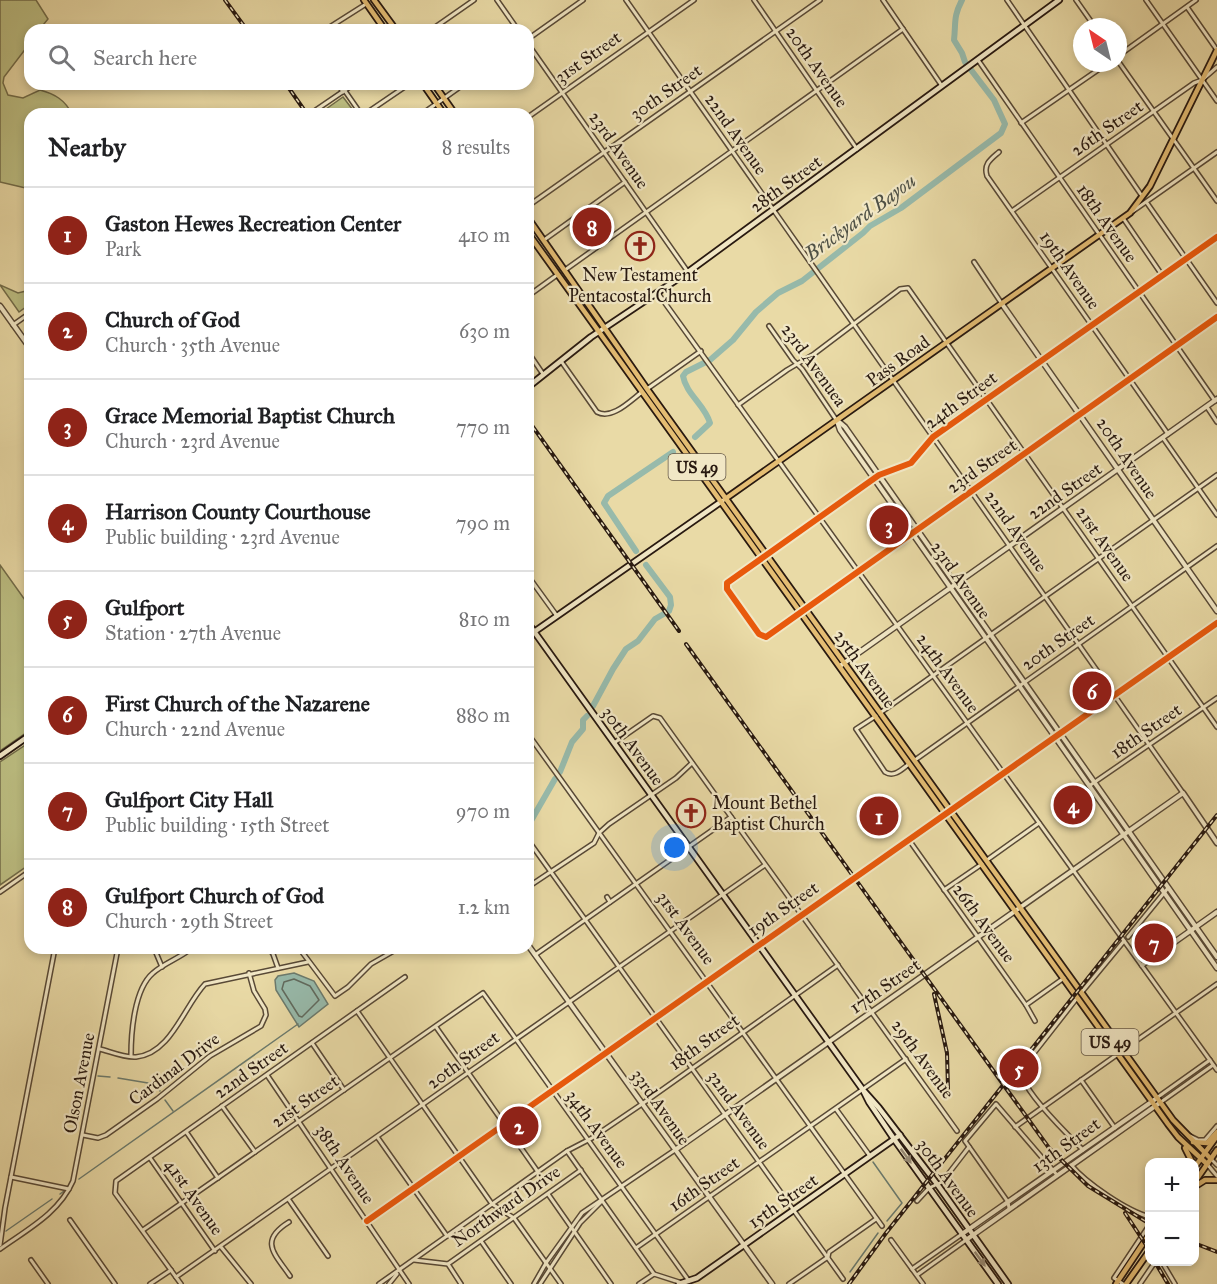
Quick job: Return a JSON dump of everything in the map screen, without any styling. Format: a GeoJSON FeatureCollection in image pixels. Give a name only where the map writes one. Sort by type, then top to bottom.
{"type":"FeatureCollection","features":[{"type":"Feature","properties":{"kind":"main road"},"geometry":{"type":"LineString","coordinates":[[373,0],[391,24]]}},
{"type":"Feature","properties":{"kind":"main road","name":"28th Street"},"geometry":{"type":"LineString","coordinates":[[534,383],[601,330],[688,272],[1059,0]]}},
{"type":"Feature","properties":{"kind":"main road"},"geometry":{"type":"LineString","coordinates":[[365,2],[381,24]]}},
{"type":"Feature","properties":{"kind":"main road","name":"Pass Road"},"geometry":{"type":"LineString","coordinates":[[534,632],[779,462],[1130,213],[1143,197],[1173,141],[1217,50]]}},
{"type":"Feature","properties":{"kind":"main road"},"geometry":{"type":"LineString","coordinates":[[427,90],[440,108]]}},
{"type":"Feature","properties":{"kind":"main road"},"geometry":{"type":"LineString","coordinates":[[438,90],[451,108]]}},
{"type":"Feature","properties":{"kind":"main road","name":"25th Avenue"},"geometry":{"type":"LineString","coordinates":[[534,226],[565,270],[601,330]]}},
{"type":"Feature","properties":{"kind":"main road","name":"25th Avenue"},"geometry":{"type":"LineString","coordinates":[[534,242],[645,390],[1018,909],[1184,1132]]}},
{"type":"Feature","properties":{"kind":"main road","name":"30th Avenue"},"geometry":{"type":"LineString","coordinates":[[534,632],[863,1089],[937,1184],[1007,1283]]}},
{"type":"Feature","properties":{"kind":"main road"},"geometry":{"type":"LineString","coordinates":[[0,756],[24,739]]}},
{"type":"Feature","properties":{"kind":"main road","name":"25th Avenue"},"geometry":{"type":"LineString","coordinates":[[1018,909],[1078,998],[1181,1140]]}},
{"type":"Feature","properties":{"kind":"main road","name":"30th Avenue"},"geometry":{"type":"LineString","coordinates":[[863,1089],[894,1139],[998,1284]]}},
{"type":"Feature","properties":{"kind":"main road"},"geometry":{"type":"LineString","coordinates":[[1193,1142],[1207,1143],[1217,1131]]}},
{"type":"Feature","properties":{"kind":"main road","name":"US 49"},"geometry":{"type":"LineString","coordinates":[[1184,1132],[1203,1156]]}},
{"type":"Feature","properties":{"kind":"main road","name":"15th Street"},"geometry":{"type":"LineString","coordinates":[[681,1283],[697,1278],[900,1135]]}},
{"type":"Feature","properties":{"kind":"main road"},"geometry":{"type":"LineString","coordinates":[[1199,1161],[1217,1136]]}},
{"type":"Feature","properties":{"kind":"main road"},"geometry":{"type":"LineString","coordinates":[[1181,1140],[1190,1158]]}},
{"type":"Feature","properties":{"kind":"main road","name":"US 49"},"geometry":{"type":"LineString","coordinates":[[1181,1140],[1209,1162]]}},
{"type":"Feature","properties":{"kind":"main road"},"geometry":{"type":"LineString","coordinates":[[1199,1177],[1217,1150]]}},
{"type":"Feature","properties":{"kind":"main road"},"geometry":{"type":"LineString","coordinates":[[1199,1183],[1217,1178]]}},
{"type":"Feature","properties":{"kind":"main road"},"geometry":{"type":"LineString","coordinates":[[1121,1283],[1145,1240]]}},
{"type":"Feature","properties":{"kind":"main road"},"geometry":{"type":"LineString","coordinates":[[1121,1283],[1145,1255]]}},
{"type":"Feature","properties":{"kind":"street"},"geometry":{"type":"LineString","coordinates":[[334,24],[365,2],[373,0]]}},
{"type":"Feature","properties":{"kind":"street"},"geometry":{"type":"LineString","coordinates":[[440,24],[474,0]]}},
{"type":"Feature","properties":{"kind":"street"},"geometry":{"type":"LineString","coordinates":[[497,0],[514,24]]}},
{"type":"Feature","properties":{"kind":"street"},"geometry":{"type":"LineString","coordinates":[[534,35],[583,0]]}},
{"type":"Feature","properties":{"kind":"street","name":"22nd Avenue"},"geometry":{"type":"LineString","coordinates":[[626,0],[1217,843]]}},
{"type":"Feature","properties":{"kind":"street","name":"31st Street"},"geometry":{"type":"LineString","coordinates":[[534,113],[694,0]]}},
{"type":"Feature","properties":{"kind":"street","name":"20th Avenue"},"geometry":{"type":"LineString","coordinates":[[754,0],[857,149]]}},
{"type":"Feature","properties":{"kind":"street","name":"30th Street"},"geometry":{"type":"LineString","coordinates":[[534,202],[820,0]]}},
{"type":"Feature","properties":{"kind":"street"},"geometry":{"type":"LineString","coordinates":[[883,0],[942,86]]}},
{"type":"Feature","properties":{"kind":"street"},"geometry":{"type":"LineString","coordinates":[[1007,0],[1143,197]]}},
{"type":"Feature","properties":{"kind":"street"},"geometry":{"type":"LineString","coordinates":[[1076,0],[1089,18]]}},
{"type":"Feature","properties":{"kind":"street"},"geometry":{"type":"LineString","coordinates":[[1146,0],[1217,101]]}},
{"type":"Feature","properties":{"kind":"street"},"geometry":{"type":"LineString","coordinates":[[1127,49],[1196,0]]}},
{"type":"Feature","properties":{"kind":"street"},"geometry":{"type":"LineString","coordinates":[[1187,6],[1217,50]]}},
{"type":"Feature","properties":{"kind":"street"},"geometry":{"type":"LineString","coordinates":[[565,270],[903,29]]}},
{"type":"Feature","properties":{"kind":"street","name":"23rd Avenue"},"geometry":{"type":"LineString","coordinates":[[534,52],[688,272]]}},
{"type":"Feature","properties":{"kind":"street","name":"18th Avenue"},"geometry":{"type":"LineString","coordinates":[[976,62],[1022,123],[1138,292],[1216,400]]}},
{"type":"Feature","properties":{"kind":"street","name":"26th Street"},"geometry":{"type":"LineString","coordinates":[[1012,211],[1194,83],[1202,80],[1217,67]]}},
{"type":"Feature","properties":{"kind":"street"},"geometry":{"type":"LineString","coordinates":[[1022,123],[1095,72]]}},
{"type":"Feature","properties":{"kind":"street"},"geometry":{"type":"LineString","coordinates":[[1126,72],[1217,201]]}},
{"type":"Feature","properties":{"kind":"street"},"geometry":{"type":"LineString","coordinates":[[372,108],[400,90]]}},
{"type":"Feature","properties":{"kind":"street"},"geometry":{"type":"LineString","coordinates":[[431,108],[455,90]]}},
{"type":"Feature","properties":{"kind":"street"},"geometry":{"type":"LineString","coordinates":[[319,108],[344,91],[358,108]]}},
{"type":"Feature","properties":{"kind":"street","name":"19th Avenue"},"geometry":{"type":"LineString","coordinates":[[999,152],[988,161],[986,170],[1012,211],[1168,434]]}},
{"type":"Feature","properties":{"kind":"street"},"geometry":{"type":"LineString","coordinates":[[1130,213],[1217,152]]}},
{"type":"Feature","properties":{"kind":"street"},"geometry":{"type":"LineString","coordinates":[[544,240],[625,182]]}},
{"type":"Feature","properties":{"kind":"street"},"geometry":{"type":"LineString","coordinates":[[1147,203],[1217,303]]}},
{"type":"Feature","properties":{"kind":"street"},"geometry":{"type":"LineString","coordinates":[[1123,218],[1162,275]]}},
{"type":"Feature","properties":{"kind":"street","name":"24th Street"},"geometry":{"type":"LineString","coordinates":[[762,637],[726,586],[727,583],[874,479],[911,463],[933,437],[1217,237]]}},
{"type":"Feature","properties":{"kind":"street","name":"20th Avenue"},"geometry":{"type":"LineString","coordinates":[[974,262],[1217,611]]}},
{"type":"Feature","properties":{"kind":"street"},"geometry":{"type":"LineString","coordinates":[[534,292],[557,275]]}},
{"type":"Feature","properties":{"kind":"street","name":"21st Avenue"},"geometry":{"type":"LineString","coordinates":[[853,323],[900,289],[904,287],[909,289],[1217,727]]}},
{"type":"Feature","properties":{"kind":"street","name":"24th Avenue"},"geometry":{"type":"LineString","coordinates":[[657,292],[1217,1070]]}},
{"type":"Feature","properties":{"kind":"street"},"geometry":{"type":"LineString","coordinates":[[0,306],[24,340]]}},
{"type":"Feature","properties":{"kind":"street"},"geometry":{"type":"LineString","coordinates":[[13,325],[24,317]]}},
{"type":"Feature","properties":{"kind":"street","name":"23rd Street"},"geometry":{"type":"LineString","coordinates":[[762,637],[766,637],[1217,317]]}},
{"type":"Feature","properties":{"kind":"street"},"geometry":{"type":"LineString","coordinates":[[738,405],[814,354],[853,323]]}},
{"type":"Feature","properties":{"kind":"street","name":"23rd Avenuea"},"geometry":{"type":"LineString","coordinates":[[769,326],[837,421]]}},
{"type":"Feature","properties":{"kind":"street"},"geometry":{"type":"LineString","coordinates":[[561,361],[597,412],[604,415],[610,414],[702,353]]}},
{"type":"Feature","properties":{"kind":"street"},"geometry":{"type":"LineString","coordinates":[[534,361],[544,376]]}},
{"type":"Feature","properties":{"kind":"street","name":"22nd Street"},"geometry":{"type":"LineString","coordinates":[[842,664],[1216,400]]}},
{"type":"Feature","properties":{"kind":"street"},"geometry":{"type":"LineString","coordinates":[[1207,407],[1217,422]]}},
{"type":"Feature","properties":{"kind":"street","name":"23rd Avenue"},"geometry":{"type":"LineString","coordinates":[[837,421],[845,427],[1196,927],[1215,959],[1217,968]]}},
{"type":"Feature","properties":{"kind":"street","name":"23rd Avenue"},"geometry":{"type":"LineString","coordinates":[[837,421],[840,430],[1190,931],[1215,959]]}},
{"type":"Feature","properties":{"kind":"street"},"geometry":{"type":"LineString","coordinates":[[1163,438],[1217,515]]}},
{"type":"Feature","properties":{"kind":"street"},"geometry":{"type":"LineString","coordinates":[[878,715],[1217,476]]}},
{"type":"Feature","properties":{"kind":"street","name":"20th Street"},"geometry":{"type":"LineString","coordinates":[[878,715],[856,729],[885,772],[894,775],[1217,546]]}},
{"type":"Feature","properties":{"kind":"street"},"geometry":{"type":"LineString","coordinates":[[534,584],[557,616]]}},
{"type":"Feature","properties":{"kind":"street","name":"19th Street"},"geometry":{"type":"LineString","coordinates":[[367,1221],[1217,623]]}},
{"type":"Feature","properties":{"kind":"street","name":"18th Street"},"geometry":{"type":"LineString","coordinates":[[1089,786],[1217,698]]}},
{"type":"Feature","properties":{"kind":"street","name":"29th Avenue"},"geometry":{"type":"LineString","coordinates":[[614,743],[653,716],[660,718],[957,1131]]}},
{"type":"Feature","properties":{"kind":"street","name":"31st Avenue"},"geometry":{"type":"LineString","coordinates":[[534,742],[882,1226]]}},
{"type":"Feature","properties":{"kind":"street"},"geometry":{"type":"LineString","coordinates":[[534,883],[594,843],[599,833],[676,778],[692,763]]}},
{"type":"Feature","properties":{"kind":"street","name":"17th Street"},"geometry":{"type":"LineString","coordinates":[[602,1201],[1183,794]]}},
{"type":"Feature","properties":{"kind":"street"},"geometry":{"type":"LineString","coordinates":[[535,955],[731,817]]}},
{"type":"Feature","properties":{"kind":"street"},"geometry":{"type":"LineString","coordinates":[[944,890],[1039,823]]}},
{"type":"Feature","properties":{"kind":"street","name":"26th Avenue"},"geometry":{"type":"LineString","coordinates":[[909,840],[1035,1021]]}},
{"type":"Feature","properties":{"kind":"street","name":"32nd Avenue"},"geometry":{"type":"LineString","coordinates":[[534,848],[843,1279]]}},
{"type":"Feature","properties":{"kind":"street","name":"20th Street"},"geometry":{"type":"LineString","coordinates":[[176,1277],[378,1138],[515,1039],[765,865]]}},
{"type":"Feature","properties":{"kind":"street"},"geometry":{"type":"LineString","coordinates":[[0,892],[24,875]]}},
{"type":"Feature","properties":{"kind":"street"},"geometry":{"type":"LineString","coordinates":[[1128,937],[1168,888]]}},
{"type":"Feature","properties":{"kind":"street"},"geometry":{"type":"LineString","coordinates":[[606,897],[610,902]]}},
{"type":"Feature","properties":{"kind":"street"},"geometry":{"type":"LineString","coordinates":[[1142,965],[1217,912]]}},
{"type":"Feature","properties":{"kind":"street"},"geometry":{"type":"LineString","coordinates":[[1087,1154],[1043,1107],[1024,1081],[1024,1068],[1124,941]]}},
{"type":"Feature","properties":{"kind":"street"},"geometry":{"type":"LineString","coordinates":[[0,1247],[11,1177],[55,954]]}},
{"type":"Feature","properties":{"kind":"street","name":"Olson Avenue"},"geometry":{"type":"LineString","coordinates":[[0,1247],[48,1215],[69,1189],[83,1135],[117,954]]}},
{"type":"Feature","properties":{"kind":"street"},"geometry":{"type":"LineString","coordinates":[[157,954],[162,967]]}},
{"type":"Feature","properties":{"kind":"street"},"geometry":{"type":"LineString","coordinates":[[131,1056],[133,1022],[141,993],[150,975],[183,954]]}},
{"type":"Feature","properties":{"kind":"street"},"geometry":{"type":"LineString","coordinates":[[273,954],[278,968]]}},
{"type":"Feature","properties":{"kind":"street"},"geometry":{"type":"LineString","coordinates":[[303,954],[335,996],[348,987],[370,964],[388,954]]}},
{"type":"Feature","properties":{"kind":"street","name":"33rd Avenue"},"geometry":{"type":"LineString","coordinates":[[535,955],[772,1284]]}},
{"type":"Feature","properties":{"kind":"street"},"geometry":{"type":"LineString","coordinates":[[99,1049],[131,1056],[150,1053],[161,1046],[205,984],[308,962]]}},
{"type":"Feature","properties":{"kind":"street","name":"18th Street"},"geometry":{"type":"LineString","coordinates":[[379,1284],[567,1151],[588,1138],[592,1138],[642,1104],[838,965]]}},
{"type":"Feature","properties":{"kind":"street","name":"Cardinal Drive"},"geometry":{"type":"LineString","coordinates":[[83,1135],[94,1138],[106,1135],[158,1099],[210,1056],[261,1026],[266,1016],[265,1008],[254,991],[249,974]]}},
{"type":"Feature","properties":{"kind":"street","name":"22nd Street"},"geometry":{"type":"LineString","coordinates":[[143,1230],[115,1193],[116,1181],[405,977]]}},
{"type":"Feature","properties":{"kind":"street"},"geometry":{"type":"LineString","coordinates":[[1026,1005],[1064,978]]}},
{"type":"Feature","properties":{"kind":"street"},"geometry":{"type":"LineString","coordinates":[[1015,1127],[1217,984]]}},
{"type":"Feature","properties":{"kind":"street","name":"21st Street"},"geometry":{"type":"LineString","coordinates":[[143,1230],[483,993]]}},
{"type":"Feature","properties":{"kind":"street","name":"34th Avenue"},"geometry":{"type":"LineString","coordinates":[[483,993],[689,1281]]}},
{"type":"Feature","properties":{"kind":"street"},"geometry":{"type":"LineString","coordinates":[[357,1011],[492,1204],[514,1218],[561,1284]]}},
{"type":"Feature","properties":{"kind":"street"},"geometry":{"type":"LineString","coordinates":[[436,1027],[538,1172]]}},
{"type":"Feature","properties":{"kind":"street"},"geometry":{"type":"LineString","coordinates":[[312,1043],[344,1090]]}},
{"type":"Feature","properties":{"kind":"street","name":"16th Street"},"geometry":{"type":"LineString","coordinates":[[636,1248],[906,1059]]}},
{"type":"Feature","properties":{"kind":"street","name":"13th Street"},"geometry":{"type":"LineString","coordinates":[[912,1269],[1008,1202],[1071,1165],[1118,1133],[1210,1060]]}},
{"type":"Feature","properties":{"kind":"street","name":"13th Street"},"geometry":{"type":"LineString","coordinates":[[1159,1100],[1214,1065]]}},
{"type":"Feature","properties":{"kind":"street","name":"38th Avenue"},"geometry":{"type":"LineString","coordinates":[[267,1075],[409,1284]]}},
{"type":"Feature","properties":{"kind":"street"},"geometry":{"type":"LineString","coordinates":[[1081,1080],[1118,1133]]}},
{"type":"Feature","properties":{"kind":"street"},"geometry":{"type":"LineString","coordinates":[[1009,1208],[1008,1202],[965,1141],[996,1104],[1055,1173]]}},
{"type":"Feature","properties":{"kind":"street","name":"13th Street"},"geometry":{"type":"LineString","coordinates":[[917,1275],[1114,1127],[1154,1104]]}},
{"type":"Feature","properties":{"kind":"street"},"geometry":{"type":"LineString","coordinates":[[222,1106],[255,1152]]}},
{"type":"Feature","properties":{"kind":"street"},"geometry":{"type":"LineString","coordinates":[[836,1109],[870,1156]]}},
{"type":"Feature","properties":{"kind":"street"},"geometry":{"type":"LineString","coordinates":[[1184,1132],[1203,1140],[1208,1138],[1217,1126]]}},
{"type":"Feature","properties":{"kind":"street"},"geometry":{"type":"LineString","coordinates":[[186,1132],[218,1178]]}},
{"type":"Feature","properties":{"kind":"street"},"geometry":{"type":"LineString","coordinates":[[378,1138],[447,1236]]}},
{"type":"Feature","properties":{"kind":"street"},"geometry":{"type":"LineString","coordinates":[[917,1201],[929,1188],[942,1182],[969,1147]]}},
{"type":"Feature","properties":{"kind":"street"},"geometry":{"type":"LineString","coordinates":[[567,1151],[654,1274],[681,1283]]}},
{"type":"Feature","properties":{"kind":"street","name":"41st Avenue"},"geometry":{"type":"LineString","coordinates":[[150,1158],[215,1251]]}},
{"type":"Feature","properties":{"kind":"street"},"geometry":{"type":"LineString","coordinates":[[1209,1162],[1217,1165]]}},
{"type":"Feature","properties":{"kind":"street"},"geometry":{"type":"LineString","coordinates":[[1209,1162],[1217,1178]]}},
{"type":"Feature","properties":{"kind":"street"},"geometry":{"type":"LineString","coordinates":[[1071,1165],[1090,1183],[1145,1217]]}},
{"type":"Feature","properties":{"kind":"street","name":"Northward Drive"},"geometry":{"type":"LineString","coordinates":[[448,1264],[581,1170]]}},
{"type":"Feature","properties":{"kind":"street"},"geometry":{"type":"LineString","coordinates":[[11,1177],[69,1189]]}},
{"type":"Feature","properties":{"kind":"street"},"geometry":{"type":"LineString","coordinates":[[548,1194],[611,1284]]}},
{"type":"Feature","properties":{"kind":"street"},"geometry":{"type":"LineString","coordinates":[[289,1200],[328,1256]]}},
{"type":"Feature","properties":{"kind":"street"},"geometry":{"type":"LineString","coordinates":[[534,1284],[546,1263],[582,1213],[602,1201]]}},
{"type":"Feature","properties":{"kind":"street"},"geometry":{"type":"LineString","coordinates":[[540,1284],[582,1220],[602,1201]]}},
{"type":"Feature","properties":{"kind":"street"},"geometry":{"type":"LineString","coordinates":[[789,1284],[828,1257],[829,1252],[876,1218]]}},
{"type":"Feature","properties":{"kind":"street"},"geometry":{"type":"LineString","coordinates":[[70,1220],[115,1284]]}},
{"type":"Feature","properties":{"kind":"street"},"geometry":{"type":"LineString","coordinates":[[289,1222],[276,1231],[271,1242],[272,1249],[290,1276]]}},
{"type":"Feature","properties":{"kind":"street"},"geometry":{"type":"LineString","coordinates":[[1121,1283],[1114,1278],[1145,1228]]}},
{"type":"Feature","properties":{"kind":"street"},"geometry":{"type":"LineString","coordinates":[[143,1230],[181,1284]]}},
{"type":"Feature","properties":{"kind":"street"},"geometry":{"type":"LineString","coordinates":[[891,1240],[923,1284]]}},
{"type":"Feature","properties":{"kind":"street"},"geometry":{"type":"LineString","coordinates":[[481,1241],[511,1284]]}},
{"type":"Feature","properties":{"kind":"street","name":"41st Avenue"},"geometry":{"type":"LineString","coordinates":[[221,1247],[251,1284]]}},
{"type":"Feature","properties":{"kind":"street"},"geometry":{"type":"LineString","coordinates":[[938,1251],[942,1257]]}},
{"type":"Feature","properties":{"kind":"street"},"geometry":{"type":"LineString","coordinates":[[31,1260],[48,1284]]}},
{"type":"Feature","properties":{"kind":"street"},"geometry":{"type":"LineString","coordinates":[[413,1260],[448,1264],[461,1284]]}},
{"type":"Feature","properties":{"kind":"street"},"geometry":{"type":"LineString","coordinates":[[1140,1284],[1152,1266]]}},
{"type":"Feature","properties":{"kind":"street"},"geometry":{"type":"LineString","coordinates":[[1164,1266],[1175,1284]]}},
{"type":"Feature","properties":{"kind":"street"},"geometry":{"type":"LineString","coordinates":[[150,1284],[171,1270]]}},
{"type":"Feature","properties":{"kind":"street"},"geometry":{"type":"LineString","coordinates":[[389,1284],[399,1270]]}},
{"type":"Feature","properties":{"kind":"street"},"geometry":{"type":"LineString","coordinates":[[639,1284],[654,1274]]}},
{"type":"Feature","properties":{"kind":"green space"},"geometry":{"type":"Polygon","coordinates":[[[0,0],[36,0],[48,19],[44,24],[24,24],[24,51],[4,77],[3,83],[8,95],[23,98],[40,90],[59,98],[68,108],[24,108],[24,188],[0,182],[0,0]]]}},
{"type":"Feature","properties":{"kind":"green space"},"geometry":{"type":"Polygon","coordinates":[[[343,97],[351,108],[327,108],[343,97]]]}},
{"type":"Feature","properties":{"kind":"green space"},"geometry":{"type":"Polygon","coordinates":[[[0,285],[18,293],[24,292],[24,308],[19,312],[0,285]]]}},
{"type":"Feature","properties":{"kind":"green space"},"geometry":{"type":"Polygon","coordinates":[[[0,565],[24,599],[24,734],[0,751],[0,565]]]}},
{"type":"Feature","properties":{"kind":"green space"},"geometry":{"type":"Polygon","coordinates":[[[24,746],[24,868],[0,885],[0,762],[24,746]]]}},
{"type":"Feature","properties":{"kind":"water"},"geometry":{"type":"Polygon","coordinates":[[[294,973],[314,981],[328,1004],[299,1027],[276,990],[275,980],[278,976],[294,973]]]}},
{"type":"Feature","properties":{"kind":"waterway","name":"Brickyard Bayou"},"geometry":{"type":"LineString","coordinates":[[695,437],[710,423],[685,382],[683,376],[686,372],[710,360],[733,340],[756,312],[778,293],[802,281],[870,226],[901,208],[1001,133],[1005,124],[994,100],[965,62],[954,40],[956,16],[962,0]]}},
{"type":"Feature","properties":{"kind":"waterway","name":"Brickyard Bayou"},"geometry":{"type":"LineString","coordinates":[[636,551],[604,503],[608,496],[673,452]]}},
{"type":"Feature","properties":{"kind":"waterway","name":"Brickyard Bayou"},"geometry":{"type":"LineString","coordinates":[[593,706],[626,649],[638,641],[655,619],[669,611],[670,597],[646,565]]}},
{"type":"Feature","properties":{"kind":"waterway","name":"Brickyard Bayou"},"geometry":{"type":"LineString","coordinates":[[560,772],[572,742],[583,729],[583,720],[587,716]]}},
{"type":"Feature","properties":{"kind":"waterway","name":"Brickyard Bayou"},"geometry":{"type":"LineString","coordinates":[[534,816],[555,779]]}},
{"type":"Feature","properties":{"kind":"waterway"},"geometry":{"type":"LineString","coordinates":[[79,1179],[298,1024]]}},
{"type":"Feature","properties":{"kind":"waterway"},"geometry":{"type":"LineString","coordinates":[[98,1076],[110,1077]]}},
{"type":"Feature","properties":{"kind":"waterway"},"geometry":{"type":"LineString","coordinates":[[118,1078],[154,1084],[160,1091]]}},
{"type":"Feature","properties":{"kind":"waterway"},"geometry":{"type":"LineString","coordinates":[[165,1100],[173,1111]]}},
{"type":"Feature","properties":{"kind":"waterway"},"geometry":{"type":"LineString","coordinates":[[873,1162],[902,1203],[887,1221]]}},
{"type":"Feature","properties":{"kind":"waterway"},"geometry":{"type":"LineString","coordinates":[[60,1194],[64,1191]]}},
{"type":"Feature","properties":{"kind":"waterway"},"geometry":{"type":"LineString","coordinates":[[6,1231],[52,1199]]}},
{"type":"Feature","properties":{"kind":"waterway"},"geometry":{"type":"LineString","coordinates":[[850,1272],[878,1233]]}},
{"type":"Feature","properties":{"kind":"railway"},"geometry":{"type":"LineString","coordinates":[[225,0],[243,24]]}},
{"type":"Feature","properties":{"kind":"railway"},"geometry":{"type":"LineString","coordinates":[[290,90],[303,108]]}},
{"type":"Feature","properties":{"kind":"railway"},"geometry":{"type":"LineString","coordinates":[[534,428],[679,631]]}},
{"type":"Feature","properties":{"kind":"railway"},"geometry":{"type":"LineString","coordinates":[[686,644],[1049,1148],[1088,1186],[1145,1221]]}},
{"type":"Feature","properties":{"kind":"railway"},"geometry":{"type":"LineString","coordinates":[[849,1284],[886,1233],[1217,815]]}},
{"type":"Feature","properties":{"kind":"railway"},"geometry":{"type":"LineString","coordinates":[[934,994],[947,1053],[948,1089]]}},
{"type":"Feature","properties":{"kind":"railway"},"geometry":{"type":"LineString","coordinates":[[1125,1213],[1145,1243]]}},
{"type":"Feature","properties":{"kind":"railway"},"geometry":{"type":"LineString","coordinates":[[1199,1245],[1217,1252]]}},
{"type":"Feature","properties":{"kind":"railway"},"geometry":{"type":"LineString","coordinates":[[1157,1266],[1168,1284]]}},
{"type":"Feature","properties":{"kind":"cycle path"},"geometry":{"type":"LineString","coordinates":[[1217,237],[933,437],[911,463],[879,475],[727,583],[727,589],[759,634],[766,637],[1217,317]]}},
{"type":"Feature","properties":{"kind":"cycle path"},"geometry":{"type":"LineString","coordinates":[[367,1221],[1217,623]]}},
{"type":"Feature","properties":{"kind":"place","name":"Gulfport Church of God"},"geometry":{"type":"Point","coordinates":[592,227]}},
{"type":"Feature","properties":{"kind":"place","name":"New Testament Pentacostal Church"},"geometry":{"type":"Point","coordinates":[640,246]}},
{"type":"Feature","properties":{"kind":"place","name":"Grace Memorial Baptist Church"},"geometry":{"type":"Point","coordinates":[889,525]}},
{"type":"Feature","properties":{"kind":"place","name":"First Church of the Nazarene"},"geometry":{"type":"Point","coordinates":[1092,691]}},
{"type":"Feature","properties":{"kind":"place","name":"Harrison County Courthouse"},"geometry":{"type":"Point","coordinates":[1073,805]}},
{"type":"Feature","properties":{"kind":"place","name":"Mount Bethel Baptist Church"},"geometry":{"type":"Point","coordinates":[691,813]}},
{"type":"Feature","properties":{"kind":"place","name":"Gaston Hewes Recreation Center"},"geometry":{"type":"Point","coordinates":[879,816]}},
{"type":"Feature","properties":{"kind":"place","name":"Gulfport City Hall"},"geometry":{"type":"Point","coordinates":[1154,943]}},
{"type":"Feature","properties":{"kind":"place","name":"Gulfport"},"geometry":{"type":"Point","coordinates":[1019,1068]}},
{"type":"Feature","properties":{"kind":"place","name":"Church of God"},"geometry":{"type":"Point","coordinates":[519,1126]}}]}
